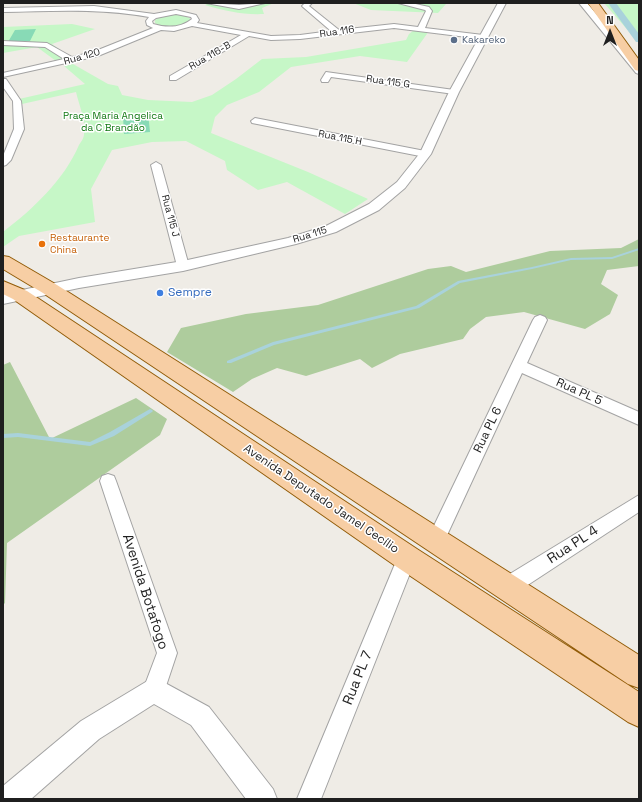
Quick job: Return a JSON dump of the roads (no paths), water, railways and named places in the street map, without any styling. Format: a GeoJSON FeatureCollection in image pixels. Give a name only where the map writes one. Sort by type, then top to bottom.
{"type":"FeatureCollection","features":[{"type":"Feature","properties":{"kind":"main road"},"geometry":{"type":"LineString","coordinates":[[593,3],[639,68]]}},
{"type":"Feature","properties":{"kind":"main road"},"geometry":{"type":"LineString","coordinates":[[3,261],[50,289],[639,673]]}},
{"type":"Feature","properties":{"kind":"main road","name":"Avenida Deputado Jamel Cecílio"},"geometry":{"type":"LineString","coordinates":[[9,294],[639,711]]}},
{"type":"Feature","properties":{"kind":"street"},"geometry":{"type":"LineString","coordinates":[[209,3],[240,7],[262,3]]}},
{"type":"Feature","properties":{"kind":"street"},"geometry":{"type":"LineString","coordinates":[[309,3],[305,6],[337,32]]}},
{"type":"Feature","properties":{"kind":"street"},"geometry":{"type":"LineString","coordinates":[[401,3],[427,8],[429,11],[421,28]]}},
{"type":"Feature","properties":{"kind":"street","name":"Rua 115"},"geometry":{"type":"LineString","coordinates":[[9,294],[50,289],[183,266],[291,241],[332,229],[374,207],[401,185],[425,154],[454,92],[502,3]]}},
{"type":"Feature","properties":{"kind":"street"},"geometry":{"type":"LineString","coordinates":[[583,3],[639,71]]}},
{"type":"Feature","properties":{"kind":"street"},"geometry":{"type":"LineString","coordinates":[[3,10],[94,8],[127,11],[154,16],[196,8],[194,16],[196,20],[192,24],[182,27],[159,28],[150,25],[149,21],[154,16]]}},
{"type":"Feature","properties":{"kind":"street","name":"Rua 116"},"geometry":{"type":"LineString","coordinates":[[192,24],[246,35],[271,38],[300,37],[377,26],[421,28],[483,37]]}},
{"type":"Feature","properties":{"kind":"street","name":"Rua 120"},"geometry":{"type":"LineString","coordinates":[[3,75],[71,60],[117,46],[159,28]]}},
{"type":"Feature","properties":{"kind":"street","name":"Rua 116-B"},"geometry":{"type":"LineString","coordinates":[[173,78],[246,35]]}},
{"type":"Feature","properties":{"kind":"street"},"geometry":{"type":"LineString","coordinates":[[3,43],[49,46],[71,60]]}},
{"type":"Feature","properties":{"kind":"street","name":"Rua 115 G"},"geometry":{"type":"LineString","coordinates":[[325,80],[329,74],[454,92]]}},
{"type":"Feature","properties":{"kind":"street"},"geometry":{"type":"LineString","coordinates":[[3,81],[17,101],[19,129],[6,160],[3,163]]}},
{"type":"Feature","properties":{"kind":"street","name":"Rua 115 H"},"geometry":{"type":"LineString","coordinates":[[255,121],[425,154]]}},
{"type":"Feature","properties":{"kind":"street","name":"Rua 115 J"},"geometry":{"type":"LineString","coordinates":[[156,165],[183,266]]}},
{"type":"Feature","properties":{"kind":"street","name":"Rua PL 6"},"geometry":{"type":"LineString","coordinates":[[436,540],[540,320]]}},
{"type":"Feature","properties":{"kind":"street","name":"Rua PL 5"},"geometry":{"type":"LineString","coordinates":[[519,365],[639,419]]}},
{"type":"Feature","properties":{"kind":"street","name":"Avenida Botafogo"},"geometry":{"type":"LineString","coordinates":[[108,481],[167,653],[154,690]]}},
{"type":"Feature","properties":{"kind":"street","name":"Rua PL 4"},"geometry":{"type":"LineString","coordinates":[[507,587],[639,503]]}},
{"type":"Feature","properties":{"kind":"street","name":"Rua PL 7"},"geometry":{"type":"LineString","coordinates":[[309,799],[407,558]]}},
{"type":"Feature","properties":{"kind":"street"},"geometry":{"type":"LineString","coordinates":[[10,799],[90,730],[154,690],[200,716],[263,799]]}},
{"type":"Feature","properties":{"kind":"waterway"},"geometry":{"type":"LineString","coordinates":[[612,3],[639,40]]}},
{"type":"Feature","properties":{"kind":"waterway"},"geometry":{"type":"LineString","coordinates":[[229,362],[273,344],[417,307],[459,282],[571,259],[612,258],[639,249]]}},
{"type":"Feature","properties":{"kind":"waterway"},"geometry":{"type":"LineString","coordinates":[[3,436],[18,435],[90,444],[112,434],[150,411]]}},
{"type":"Feature","properties":{"kind":"place","name":"Kakareko"},"geometry":{"type":"Point","coordinates":[454,40]}},
{"type":"Feature","properties":{"kind":"place","name":"Restaurante China"},"geometry":{"type":"Point","coordinates":[42,244]}},
{"type":"Feature","properties":{"kind":"place","name":"Sempre"},"geometry":{"type":"Point","coordinates":[160,293]}},
{"type":"Feature","properties":{"kind":"park label","name":"Praça Maria Angelica da C Brandão"},"geometry":{"type":"Point","coordinates":[113,122]}}]}
